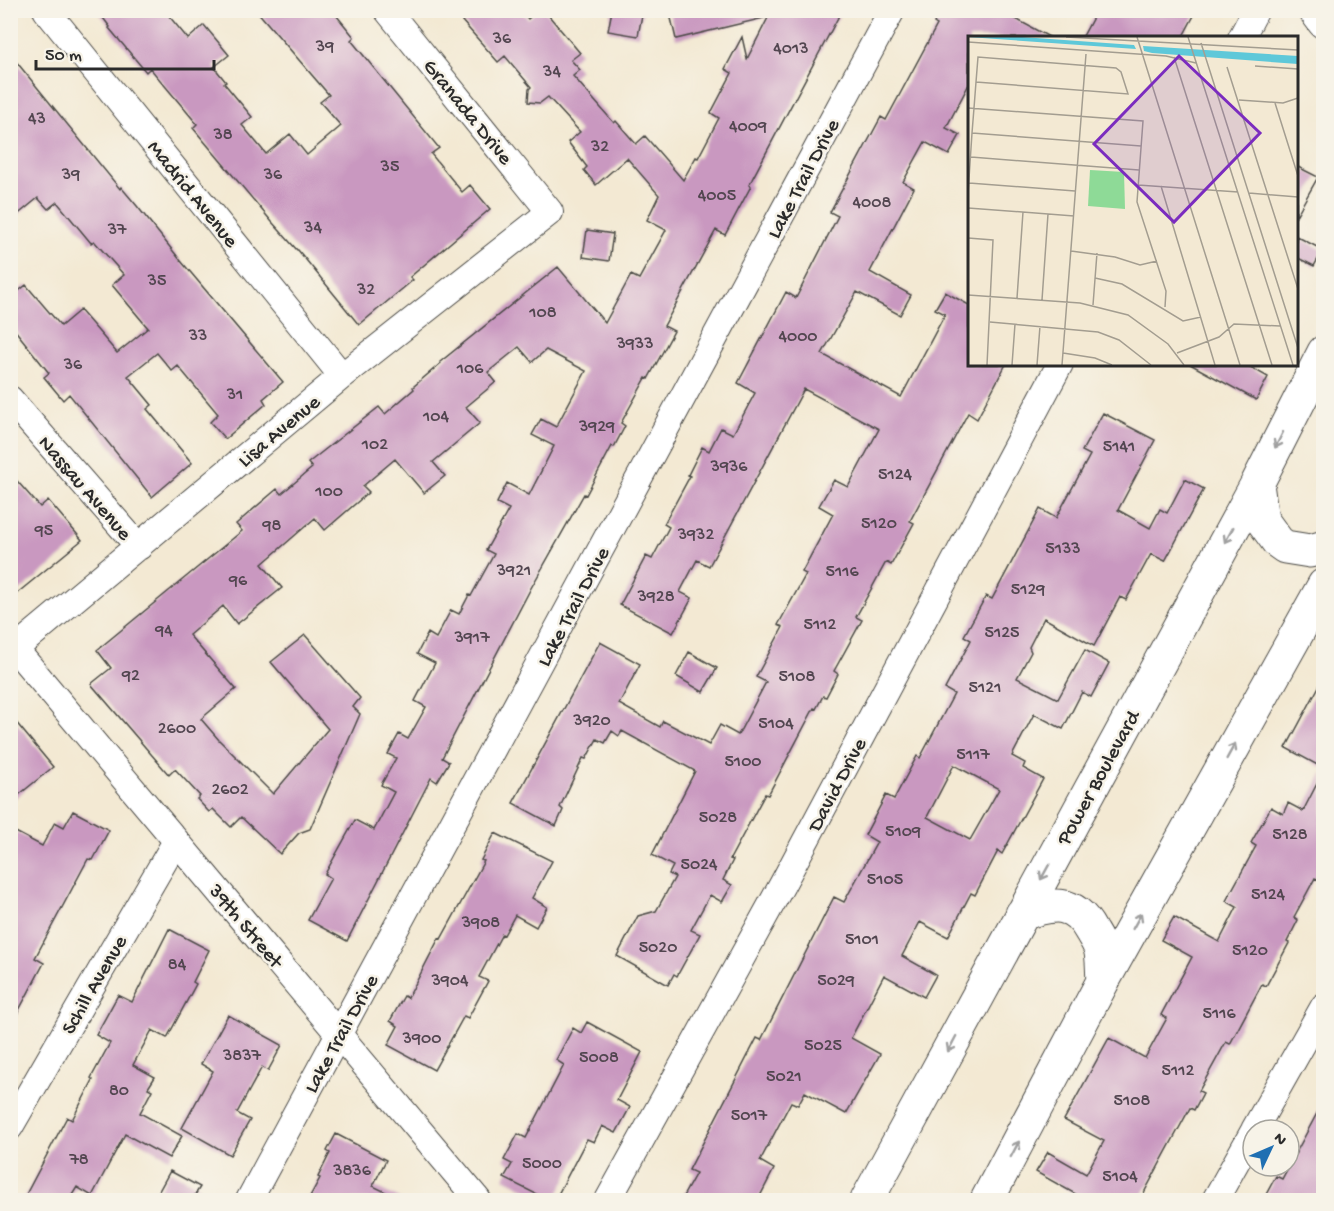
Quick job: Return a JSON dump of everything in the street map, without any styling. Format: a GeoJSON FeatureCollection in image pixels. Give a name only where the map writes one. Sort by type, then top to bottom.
{"type":"FeatureCollection","features":[{"type":"Feature","properties":{"kind":"street","name":"Madrid Avenue"},"geometry":{"type":"LineString","coordinates":[[46,10],[342,376]]}},
{"type":"Feature","properties":{"kind":"street","name":"Granada Drive"},"geometry":{"type":"LineString","coordinates":[[387,10],[550,212]]}},
{"type":"Feature","properties":{"kind":"street","name":"Lake Trail Drive"},"geometry":{"type":"LineString","coordinates":[[249,1200],[892,10]]}},
{"type":"Feature","properties":{"kind":"street"},"geometry":{"type":"LineString","coordinates":[[1242,36],[1256,10]]}},
{"type":"Feature","properties":{"kind":"street"},"geometry":{"type":"LineString","coordinates":[[1315,10],[1323,22]]}},
{"type":"Feature","properties":{"kind":"street","name":"Lisa Avenue"},"geometry":{"type":"LineString","coordinates":[[13,651],[342,376],[550,212]]}},
{"type":"Feature","properties":{"kind":"street","name":"Power Boulevard"},"geometry":{"type":"LineString","coordinates":[[867,1200],[1257,484],[1323,352]]}},
{"type":"Feature","properties":{"kind":"street","name":"David Drive"},"geometry":{"type":"LineString","coordinates":[[608,1200],[783,885],[1059,366]]}},
{"type":"Feature","properties":{"kind":"street","name":"Nassau Avenue"},"geometry":{"type":"LineString","coordinates":[[10,399],[139,547]]}},
{"type":"Feature","properties":{"kind":"street"},"geometry":{"type":"LineString","coordinates":[[1257,484],[1262,520],[1278,542],[1285,547],[1310,551],[1323,548]]}},
{"type":"Feature","properties":{"kind":"street"},"geometry":{"type":"LineString","coordinates":[[987,1200],[1103,981],[1323,585]]}},
{"type":"Feature","properties":{"kind":"street","name":"39th Street"},"geometry":{"type":"LineString","coordinates":[[13,651],[478,1200]]}},
{"type":"Feature","properties":{"kind":"street","name":"Schill Avenue"},"geometry":{"type":"LineString","coordinates":[[10,1127],[176,841]]}},
{"type":"Feature","properties":{"kind":"street"},"geometry":{"type":"LineString","coordinates":[[1022,914],[1061,905],[1075,910],[1086,922],[1100,948],[1103,981]]}},
{"type":"Feature","properties":{"kind":"street"},"geometry":{"type":"LineString","coordinates":[[1261,1118],[1323,1006]]}},
{"type":"Feature","properties":{"kind":"street"},"geometry":{"type":"LineString","coordinates":[[1215,1200],[1241,1154]]}},
{"type":"Feature","properties":{"kind":"building"},"geometry":{"type":"Polygon","coordinates":[[[97,10],[164,10],[188,39],[204,25],[229,55],[214,67],[252,117],[242,125],[266,154],[290,134],[307,155],[341,126],[320,102],[329,95],[256,10],[332,10],[354,37],[351,40],[439,148],[431,154],[462,192],[470,185],[490,209],[410,277],[413,280],[359,325],[193,128],[197,124],[150,68],[146,72],[97,10]]]}},
{"type":"Feature","properties":{"kind":"building"},"geometry":{"type":"Polygon","coordinates":[[[474,10],[521,10],[528,19],[538,10],[544,10],[580,53],[571,60],[580,70],[573,76],[614,123],[616,121],[636,144],[645,136],[683,180],[696,157],[698,158],[719,118],[711,113],[732,73],[725,69],[742,37],[747,59],[772,10],[842,10],[725,235],[716,230],[664,326],[674,331],[621,423],[625,426],[614,447],[612,446],[531,588],[442,758],[449,762],[437,782],[431,778],[347,941],[308,920],[331,878],[325,874],[355,820],[374,830],[394,792],[381,785],[396,758],[388,754],[399,734],[408,739],[426,707],[415,701],[435,663],[417,654],[428,633],[436,638],[451,610],[459,614],[469,595],[471,596],[494,554],[486,550],[509,509],[497,503],[507,483],[529,495],[554,446],[532,435],[541,419],[556,427],[586,371],[546,350],[532,362],[519,347],[488,372],[496,382],[466,407],[480,423],[433,462],[445,476],[424,493],[395,459],[363,486],[369,492],[325,530],[315,518],[262,564],[282,588],[237,624],[223,606],[189,635],[236,689],[201,719],[273,794],[328,729],[271,662],[305,635],[360,698],[353,707],[360,714],[310,829],[299,833],[280,854],[241,817],[231,827],[213,809],[209,812],[197,799],[200,796],[175,769],[169,775],[91,684],[111,668],[97,650],[242,531],[236,524],[277,489],[281,494],[312,468],[308,463],[379,407],[385,414],[440,362],[558,267],[605,323],[631,275],[639,279],[666,230],[647,220],[659,195],[627,158],[596,185],[584,170],[587,167],[568,142],[580,132],[548,97],[540,103],[528,102],[531,87],[505,56],[498,62],[462,21],[474,10]]]}},
{"type":"Feature","properties":{"kind":"building"},"geometry":{"type":"Polygon","coordinates":[[[612,10],[643,10],[638,36],[608,31],[612,10]]]}},
{"type":"Feature","properties":{"kind":"building"},"geometry":{"type":"Polygon","coordinates":[[[669,10],[763,10],[764,18],[676,39],[669,10]]]}},
{"type":"Feature","properties":{"kind":"building"},"geometry":{"type":"Polygon","coordinates":[[[941,10],[999,10],[1047,36],[968,36],[968,86],[946,128],[960,135],[949,155],[925,142],[903,182],[914,188],[870,272],[911,295],[900,315],[857,292],[822,354],[901,397],[945,314],[935,309],[945,292],[968,304],[968,366],[1005,366],[977,419],[968,413],[910,521],[914,523],[891,565],[886,562],[856,617],[862,620],[834,671],[838,674],[826,697],[823,696],[816,709],[814,708],[768,795],[765,794],[730,859],[733,860],[723,880],[732,885],[722,902],[710,895],[691,930],[700,934],[677,976],[674,974],[668,985],[617,956],[638,916],[656,911],[675,877],[669,874],[673,866],[652,855],[695,771],[622,731],[619,736],[612,731],[605,743],[597,739],[586,759],[583,758],[560,807],[563,810],[556,826],[513,803],[600,642],[640,664],[619,704],[660,727],[663,721],[709,745],[720,725],[738,735],[766,682],[756,677],[783,627],[778,625],[806,574],[802,572],[833,514],[819,506],[834,480],[848,487],[879,429],[804,389],[709,566],[697,560],[680,592],[692,598],[673,633],[620,605],[646,556],[652,559],[669,527],[664,524],[690,476],[688,475],[702,447],[709,451],[721,428],[733,434],[755,393],[738,383],[786,292],[796,298],[838,216],[830,212],[881,117],[886,120],[937,25],[934,23],[941,10]]]}},
{"type":"Feature","properties":{"kind":"building"},"geometry":{"type":"Polygon","coordinates":[[[1097,10],[1197,10],[1183,36],[1083,36],[1097,10]]]}},
{"type":"Feature","properties":{"kind":"building"},"geometry":{"type":"Polygon","coordinates":[[[10,54],[120,189],[121,187],[283,382],[263,399],[266,404],[225,439],[210,422],[218,414],[178,366],[172,371],[157,353],[128,376],[152,405],[147,409],[192,463],[152,497],[69,394],[63,400],[44,377],[49,373],[10,324],[10,298],[26,285],[61,326],[80,310],[117,353],[148,328],[112,285],[124,275],[94,241],[91,243],[57,202],[48,209],[38,198],[10,221],[10,54]]]}},
{"type":"Feature","properties":{"kind":"building"},"geometry":{"type":"Polygon","coordinates":[[[1298,167],[1318,177],[1298,212],[1298,167]]]}},
{"type":"Feature","properties":{"kind":"building"},"geometry":{"type":"Polygon","coordinates":[[[587,230],[613,234],[609,261],[583,257],[587,230]]]}},
{"type":"Feature","properties":{"kind":"building"},"geometry":{"type":"Polygon","coordinates":[[[1298,237],[1323,250],[1314,266],[1298,258],[1298,237]]]}},
{"type":"Feature","properties":{"kind":"building"},"geometry":{"type":"Polygon","coordinates":[[[1194,366],[1249,366],[1268,377],[1256,400],[1194,366]]]}},
{"type":"Feature","properties":{"kind":"building"},"geometry":{"type":"Polygon","coordinates":[[[1103,413],[1155,440],[1118,510],[1150,528],[1160,509],[1167,513],[1185,479],[1204,489],[1165,561],[1151,554],[1126,600],[1120,597],[1094,646],[1044,618],[1029,647],[1031,652],[1017,678],[1058,699],[1085,650],[1109,663],[1091,697],[1082,692],[1063,729],[1034,714],[1012,756],[1025,763],[1023,768],[1043,779],[1002,854],[998,851],[975,895],[971,893],[948,937],[920,922],[902,956],[936,975],[924,997],[884,975],[851,1038],[880,1054],[846,1114],[805,1092],[798,1105],[791,1102],[760,1161],[774,1169],[758,1200],[681,1200],[696,1173],[689,1170],[757,1038],[761,1040],[834,897],[844,902],[877,842],[865,835],[886,795],[894,799],[917,756],[920,758],[954,694],[945,689],[971,640],[964,636],[986,596],[992,599],[1040,509],[1056,518],[1090,455],[1082,451],[1103,413]],[[954,765],[927,817],[970,840],[999,789],[954,765]]]}},
{"type":"Feature","properties":{"kind":"building"},"geometry":{"type":"Polygon","coordinates":[[[10,473],[40,507],[48,500],[82,540],[10,599],[10,473]]]}},
{"type":"Feature","properties":{"kind":"building"},"geometry":{"type":"Polygon","coordinates":[[[689,652],[717,668],[703,692],[676,676],[689,652]]]}},
{"type":"Feature","properties":{"kind":"building"},"geometry":{"type":"Polygon","coordinates":[[[1323,679],[1323,768],[1286,748],[1323,679]]]}},
{"type":"Feature","properties":{"kind":"building"},"geometry":{"type":"Polygon","coordinates":[[[10,715],[53,767],[10,802],[10,715]]]}},
{"type":"Feature","properties":{"kind":"building"},"geometry":{"type":"Polygon","coordinates":[[[1323,772],[1323,882],[1315,878],[1294,917],[1298,920],[1287,942],[1289,943],[1266,986],[1262,984],[1230,1044],[1226,1042],[1199,1091],[1203,1093],[1194,1110],[1190,1108],[1140,1200],[1086,1200],[1036,1172],[1048,1152],[1086,1174],[1104,1141],[1064,1120],[1109,1038],[1145,1058],[1167,1018],[1161,1015],[1192,957],[1161,940],[1174,917],[1219,942],[1237,907],[1226,901],[1256,846],[1251,843],[1271,807],[1283,814],[1288,803],[1303,811],[1323,772]]]}},
{"type":"Feature","properties":{"kind":"building"},"geometry":{"type":"Polygon","coordinates":[[[73,811],[109,830],[93,860],[88,859],[35,958],[44,963],[10,1027],[10,829],[42,846],[55,822],[64,827],[73,811]]]}},
{"type":"Feature","properties":{"kind":"building"},"geometry":{"type":"Polygon","coordinates":[[[495,833],[552,861],[532,898],[547,907],[536,927],[515,915],[479,977],[488,981],[468,1018],[464,1016],[434,1070],[388,1045],[398,1026],[390,1021],[404,996],[408,998],[439,938],[441,939],[484,861],[481,860],[495,833]]]}},
{"type":"Feature","properties":{"kind":"building"},"geometry":{"type":"Polygon","coordinates":[[[169,929],[209,950],[193,982],[196,984],[167,1038],[152,1030],[133,1065],[155,1077],[148,1088],[152,1090],[140,1113],[182,1136],[169,1158],[125,1134],[92,1196],[77,1187],[69,1200],[23,1200],[67,1117],[72,1120],[110,1043],[96,1035],[118,995],[132,1002],[169,929]]]}},
{"type":"Feature","properties":{"kind":"building"},"geometry":{"type":"Polygon","coordinates":[[[228,1015],[282,1045],[268,1071],[262,1067],[237,1113],[250,1120],[230,1155],[182,1128],[213,1071],[201,1064],[228,1015]]]}},
{"type":"Feature","properties":{"kind":"building"},"geometry":{"type":"Polygon","coordinates":[[[587,1022],[642,1052],[617,1100],[630,1107],[616,1133],[602,1126],[594,1142],[587,1139],[555,1200],[548,1200],[504,1178],[512,1164],[504,1160],[518,1134],[526,1138],[564,1065],[556,1060],[573,1028],[581,1033],[587,1022]]]}},
{"type":"Feature","properties":{"kind":"building"},"geometry":{"type":"Polygon","coordinates":[[[1323,1102],[1323,1200],[1263,1200],[1275,1178],[1301,1178],[1301,1143],[1323,1102]]]}},
{"type":"Feature","properties":{"kind":"building"},"geometry":{"type":"Polygon","coordinates":[[[336,1134],[386,1160],[373,1186],[402,1200],[308,1200],[320,1178],[318,1177],[330,1153],[327,1151],[336,1134]]]}},
{"type":"Feature","properties":{"kind":"building"},"geometry":{"type":"Polygon","coordinates":[[[170,1171],[200,1187],[192,1200],[154,1200],[170,1171]]]}}]}
